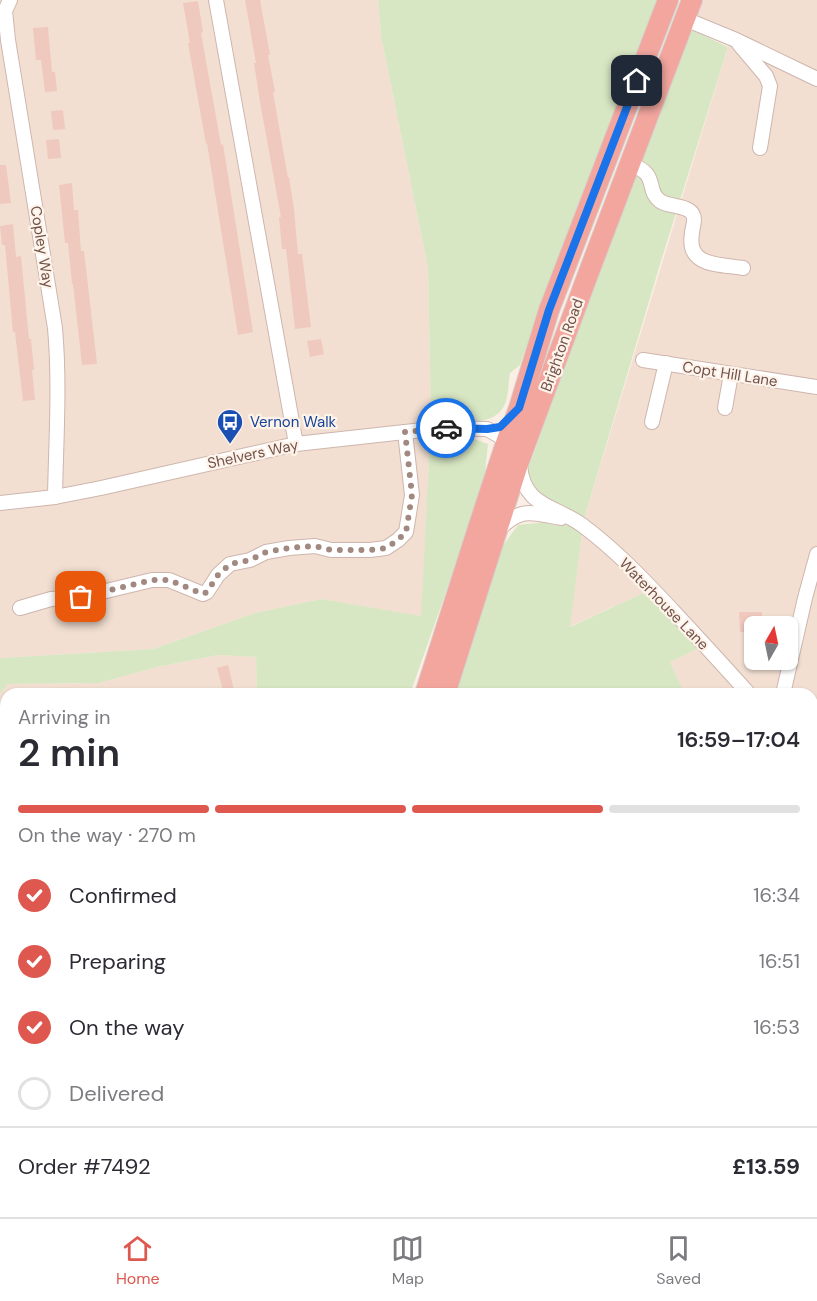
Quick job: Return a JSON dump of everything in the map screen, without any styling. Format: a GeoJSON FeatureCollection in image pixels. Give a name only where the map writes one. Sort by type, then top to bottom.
{"type":"FeatureCollection","features":[{"type":"Feature","properties":{"kind":"highway","name":"Brighton Road"},"geometry":{"type":"LineString","coordinates":[[427,688],[549,310],[668,0]]}},
{"type":"Feature","properties":{"kind":"highway","name":"Brighton Road"},"geometry":{"type":"LineString","coordinates":[[447,688],[519,461],[692,0]]}},
{"type":"Feature","properties":{"kind":"highway"},"geometry":{"type":"LineString","coordinates":[[507,440],[518,436],[540,406]]}},
{"type":"Feature","properties":{"kind":"street","name":"Copley Way"},"geometry":{"type":"LineString","coordinates":[[10,0],[5,11],[8,40],[58,356],[55,497]]}},
{"type":"Feature","properties":{"kind":"street"},"geometry":{"type":"LineString","coordinates":[[216,0],[296,444]]}},
{"type":"Feature","properties":{"kind":"street"},"geometry":{"type":"LineString","coordinates":[[685,20],[736,40],[817,79]]}},
{"type":"Feature","properties":{"kind":"street"},"geometry":{"type":"LineString","coordinates":[[736,40],[766,76],[770,86],[760,148]]}},
{"type":"Feature","properties":{"kind":"street"},"geometry":{"type":"LineString","coordinates":[[630,164],[638,167],[650,177],[657,199],[666,204],[689,210],[693,214],[691,249],[696,256],[709,263],[743,268]]}},
{"type":"Feature","properties":{"kind":"street","name":"Copt Hill Lane"},"geometry":{"type":"LineString","coordinates":[[642,360],[817,387]]}},
{"type":"Feature","properties":{"kind":"street"},"geometry":{"type":"LineString","coordinates":[[652,422],[666,363]]}},
{"type":"Feature","properties":{"kind":"street"},"geometry":{"type":"LineString","coordinates":[[725,408],[731,374]]}},
{"type":"Feature","properties":{"kind":"street"},"geometry":{"type":"LineString","coordinates":[[487,429],[500,427],[519,408]]}},
{"type":"Feature","properties":{"kind":"street","name":"Shelvers Way"},"geometry":{"type":"LineString","coordinates":[[0,503],[55,497],[101,488],[296,444],[441,428],[487,429],[507,440]]}},
{"type":"Feature","properties":{"kind":"street"},"geometry":{"type":"LineString","coordinates":[[20,608],[51,600],[81,597],[152,580],[169,580],[203,594],[230,564],[250,560],[266,552],[315,546],[331,550],[386,548],[406,532],[412,495],[405,432]]}},
{"type":"Feature","properties":{"kind":"street","name":"Waterhouse Lane"},"geometry":{"type":"LineString","coordinates":[[519,461],[522,481],[529,494],[582,525],[636,572],[743,688]]}},
{"type":"Feature","properties":{"kind":"street","name":"Waterhouse Lane"},"geometry":{"type":"LineString","coordinates":[[496,532],[512,518],[525,513],[572,519]]}},
{"type":"Feature","properties":{"kind":"street"},"geometry":{"type":"LineString","coordinates":[[785,688],[811,597],[817,554]]}},
{"type":"Feature","properties":{"kind":"shaded area"},"geometry":{"type":"Polygon","coordinates":[[[0,0],[378,0],[381,36],[428,268],[431,418],[422,617],[321,599],[255,613],[153,649],[0,658],[0,0]]]}},
{"type":"Feature","properties":{"kind":"shaded area"},"geometry":{"type":"Polygon","coordinates":[[[700,0],[817,0],[817,688],[752,688],[643,593],[569,627],[584,519],[733,31],[694,15],[700,0]]]}},
{"type":"Feature","properties":{"kind":"shaded area"},"geometry":{"type":"Polygon","coordinates":[[[701,647],[735,688],[682,688],[670,662],[701,647]]]}},
{"type":"Feature","properties":{"kind":"shaded area"},"geometry":{"type":"Polygon","coordinates":[[[218,655],[256,657],[257,688],[5,688],[8,684],[99,683],[157,667],[218,655]]]}},
{"type":"Feature","properties":{"kind":"green space"},"geometry":{"type":"Polygon","coordinates":[[[378,0],[662,0],[542,302],[520,365],[510,373],[506,401],[494,417],[484,420],[474,422],[431,418],[428,268],[381,36],[378,0]]]}},
{"type":"Feature","properties":{"kind":"green space"},"geometry":{"type":"Polygon","coordinates":[[[690,29],[728,47],[584,519],[545,498],[531,485],[527,470],[557,380],[690,29]]]}},
{"type":"Feature","properties":{"kind":"green space"},"geometry":{"type":"Polygon","coordinates":[[[474,439],[488,444],[485,472],[464,541],[412,688],[257,688],[256,657],[218,655],[157,667],[99,683],[8,684],[5,688],[0,688],[0,658],[153,649],[255,613],[321,599],[421,616],[430,440],[474,439]]]}},
{"type":"Feature","properties":{"kind":"green space"},"geometry":{"type":"Polygon","coordinates":[[[546,522],[570,526],[582,533],[570,627],[643,593],[701,647],[670,662],[682,688],[457,688],[502,547],[518,525],[546,522]]]}},
{"type":"Feature","properties":{"kind":"building"},"geometry":{"type":"Polygon","coordinates":[[[245,0],[260,0],[270,55],[268,55],[275,92],[273,92],[294,209],[298,254],[302,254],[311,327],[295,329],[286,249],[282,249],[279,217],[281,217],[260,102],[245,0]]]}},
{"type":"Feature","properties":{"kind":"building"},"geometry":{"type":"Polygon","coordinates":[[[198,1],[203,32],[201,33],[221,145],[223,144],[253,332],[238,335],[183,3],[198,1]]]}},
{"type":"Feature","properties":{"kind":"building"},"geometry":{"type":"Polygon","coordinates":[[[48,27],[52,72],[55,72],[57,91],[45,92],[41,60],[36,60],[33,28],[48,27]]]}},
{"type":"Feature","properties":{"kind":"building"},"geometry":{"type":"Polygon","coordinates":[[[63,110],[65,129],[53,130],[51,111],[63,110]]]}},
{"type":"Feature","properties":{"kind":"building"},"geometry":{"type":"Polygon","coordinates":[[[59,139],[61,158],[48,159],[46,140],[59,139]]]}},
{"type":"Feature","properties":{"kind":"building"},"geometry":{"type":"Polygon","coordinates":[[[0,165],[6,165],[11,203],[0,204],[0,165]]]}},
{"type":"Feature","properties":{"kind":"building"},"geometry":{"type":"Polygon","coordinates":[[[72,183],[74,210],[78,210],[81,251],[84,251],[97,364],[82,365],[68,243],[65,243],[59,185],[72,183]]]}},
{"type":"Feature","properties":{"kind":"building"},"geometry":{"type":"Polygon","coordinates":[[[13,224],[16,257],[21,256],[29,339],[31,339],[35,400],[23,401],[15,332],[13,332],[5,245],[2,245],[0,226],[13,224]]]}},
{"type":"Feature","properties":{"kind":"building"},"geometry":{"type":"Polygon","coordinates":[[[321,339],[324,354],[310,357],[307,341],[321,339]]]}},
{"type":"Feature","properties":{"kind":"building"},"geometry":{"type":"Polygon","coordinates":[[[739,612],[762,612],[762,616],[744,616],[744,632],[740,632],[739,612]]]}},
{"type":"Feature","properties":{"kind":"building"},"geometry":{"type":"Polygon","coordinates":[[[228,665],[234,688],[222,688],[217,668],[228,665]]]}},
{"type":"Feature","properties":{"kind":"way so far"},"geometry":{"type":"LineString","coordinates":[[81,597],[152,580],[169,580],[203,594],[230,564],[250,560],[266,552],[315,546],[331,550],[386,548],[406,532],[409,516],[412,495],[405,432],[446,428]]}},
{"type":"Feature","properties":{"kind":"place","name":"Vernon Walk"},"geometry":{"type":"Point","coordinates":[230,445]}},
{"type":"Feature","properties":{"kind":"route"},"geometry":{"type":"LineString","coordinates":[[446,428],[500,427],[519,408],[549,310],[637,81]]}}]}
